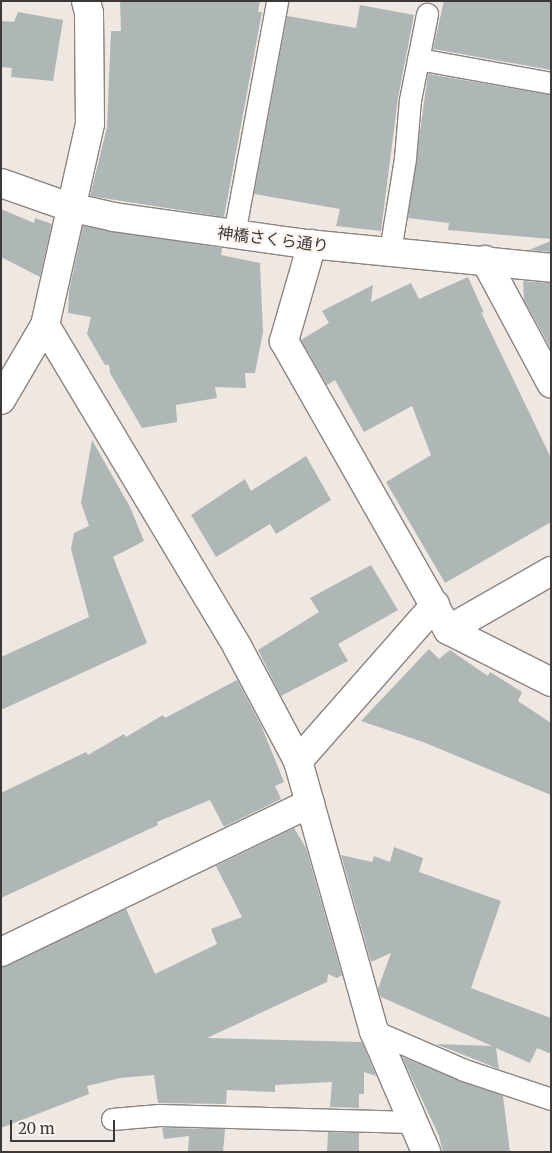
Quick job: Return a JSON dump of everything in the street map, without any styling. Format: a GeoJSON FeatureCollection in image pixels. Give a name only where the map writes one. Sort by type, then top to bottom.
{"type":"FeatureCollection","features":[{"type":"Feature","properties":{"kind":"street"},"geometry":{"type":"LineString","coordinates":[[1,400],[46,325],[69,207],[90,124],[89,13],[86,1]]}},
{"type":"Feature","properties":{"kind":"street","name":"神橋さくら通り"},"geometry":{"type":"LineString","coordinates":[[1,183],[69,207],[234,234],[312,244],[551,268]]}},
{"type":"Feature","properties":{"kind":"street"},"geometry":{"type":"LineString","coordinates":[[312,244],[284,341],[448,630],[551,682]]}},
{"type":"Feature","properties":{"kind":"street"},"geometry":{"type":"LineString","coordinates":[[485,260],[551,383]]}},
{"type":"Feature","properties":{"kind":"street"},"geometry":{"type":"LineString","coordinates":[[46,325],[238,648],[298,761],[374,1031],[426,1152]]}},
{"type":"Feature","properties":{"kind":"street"},"geometry":{"type":"LineString","coordinates":[[448,630],[551,571]]}},
{"type":"Feature","properties":{"kind":"street"},"geometry":{"type":"LineString","coordinates":[[298,761],[435,605]]}},
{"type":"Feature","properties":{"kind":"street"},"geometry":{"type":"LineString","coordinates":[[1,952],[310,803]]}},
{"type":"Feature","properties":{"kind":"lane"},"geometry":{"type":"LineString","coordinates":[[234,234],[277,1]]}},
{"type":"Feature","properties":{"kind":"lane"},"geometry":{"type":"LineString","coordinates":[[390,252],[418,59],[427,14]]}},
{"type":"Feature","properties":{"kind":"lane"},"geometry":{"type":"LineString","coordinates":[[418,59],[551,83]]}},
{"type":"Feature","properties":{"kind":"lane"},"geometry":{"type":"LineString","coordinates":[[374,1031],[464,1070],[551,1099]]}},
{"type":"Feature","properties":{"kind":"lane"},"geometry":{"type":"LineString","coordinates":[[112,1119],[160,1115],[413,1122]]}},
{"type":"Feature","properties":{"kind":"building"},"geometry":{"type":"Polygon","coordinates":[[[120,1],[260,1],[258,12],[262,12],[224,217],[90,196],[107,127],[111,31],[121,31],[120,1]]]}},
{"type":"Feature","properties":{"kind":"building"},"geometry":{"type":"Polygon","coordinates":[[[444,1],[551,1],[551,70],[433,49],[444,1]]]}},
{"type":"Feature","properties":{"kind":"building"},"geometry":{"type":"Polygon","coordinates":[[[360,5],[414,15],[398,98],[381,231],[336,226],[340,209],[254,194],[287,16],[356,28],[360,5]]]}},
{"type":"Feature","properties":{"kind":"building"},"geometry":{"type":"Polygon","coordinates":[[[18,12],[63,20],[53,81],[11,77],[12,68],[1,67],[1,21],[14,22],[18,12]]]}},
{"type":"Feature","properties":{"kind":"building"},"geometry":{"type":"Polygon","coordinates":[[[428,74],[551,95],[551,239],[448,230],[449,223],[408,218],[428,74]]]}},
{"type":"Feature","properties":{"kind":"building"},"geometry":{"type":"Polygon","coordinates":[[[1,209],[34,223],[35,218],[52,224],[40,277],[1,257],[1,209]]]}},
{"type":"Feature","properties":{"kind":"building"},"geometry":{"type":"Polygon","coordinates":[[[83,226],[222,248],[221,255],[260,263],[263,332],[255,373],[245,373],[246,388],[215,387],[217,398],[176,405],[177,422],[142,428],[110,373],[109,365],[105,365],[87,334],[91,317],[68,313],[69,291],[83,226]]]}},
{"type":"Feature","properties":{"kind":"building"},"geometry":{"type":"Polygon","coordinates":[[[551,241],[551,252],[529,250],[551,241]]]}},
{"type":"Feature","properties":{"kind":"building"},"geometry":{"type":"Polygon","coordinates":[[[468,277],[484,313],[481,312],[551,458],[551,522],[445,583],[386,482],[431,455],[412,406],[364,432],[335,380],[327,385],[301,340],[329,323],[322,311],[373,285],[371,302],[411,283],[419,299],[468,277]]]}},
{"type":"Feature","properties":{"kind":"building"},"geometry":{"type":"Polygon","coordinates":[[[523,281],[551,283],[551,349],[524,300],[523,281]]]}},
{"type":"Feature","properties":{"kind":"building"},"geometry":{"type":"Polygon","coordinates":[[[92,440],[130,507],[144,541],[113,557],[147,643],[1,710],[1,657],[89,617],[71,549],[74,533],[89,526],[81,503],[92,440]]]}},
{"type":"Feature","properties":{"kind":"building"},"geometry":{"type":"Polygon","coordinates":[[[306,456],[331,500],[276,534],[270,524],[216,557],[191,515],[245,479],[251,491],[306,456]]]}},
{"type":"Feature","properties":{"kind":"building"},"geometry":{"type":"Polygon","coordinates":[[[371,565],[398,610],[338,644],[348,661],[281,696],[258,650],[319,612],[310,598],[371,565]]]}},
{"type":"Feature","properties":{"kind":"building"},"geometry":{"type":"Polygon","coordinates":[[[429,649],[439,659],[450,650],[488,676],[490,672],[522,692],[518,701],[551,723],[551,795],[423,742],[361,721],[429,649]]]}},
{"type":"Feature","properties":{"kind":"building"},"geometry":{"type":"Polygon","coordinates":[[[237,680],[261,725],[284,782],[275,786],[281,799],[224,827],[210,800],[157,822],[158,825],[1,898],[1,793],[86,752],[88,755],[124,734],[126,737],[163,715],[165,718],[237,680]]]}},
{"type":"Feature","properties":{"kind":"building"},"geometry":{"type":"Polygon","coordinates":[[[294,828],[306,848],[342,975],[337,978],[328,974],[327,982],[207,1038],[362,1042],[376,1076],[364,1072],[364,1094],[359,1094],[359,1108],[330,1107],[332,1082],[275,1085],[275,1092],[227,1090],[226,1104],[158,1103],[154,1075],[120,1078],[87,1086],[89,1094],[1,1128],[1,967],[126,909],[155,974],[217,944],[211,929],[242,917],[216,866],[294,828]]]}},
{"type":"Feature","properties":{"kind":"building"},"geometry":{"type":"Polygon","coordinates":[[[394,847],[423,858],[419,872],[501,901],[471,988],[551,1018],[551,1054],[537,1048],[530,1063],[496,1048],[499,1069],[436,1044],[492,1046],[381,997],[378,989],[391,953],[371,962],[341,855],[372,862],[374,856],[390,862],[394,847]]]}},
{"type":"Feature","properties":{"kind":"building"},"geometry":{"type":"Polygon","coordinates":[[[402,1057],[503,1096],[510,1152],[443,1152],[439,1136],[402,1057]]]}},
{"type":"Feature","properties":{"kind":"building"},"geometry":{"type":"Polygon","coordinates":[[[162,1128],[225,1129],[223,1152],[188,1152],[189,1136],[164,1139],[162,1128]]]}},
{"type":"Feature","properties":{"kind":"building"},"geometry":{"type":"Polygon","coordinates":[[[328,1132],[359,1133],[359,1152],[327,1152],[328,1132]]]}}]}
